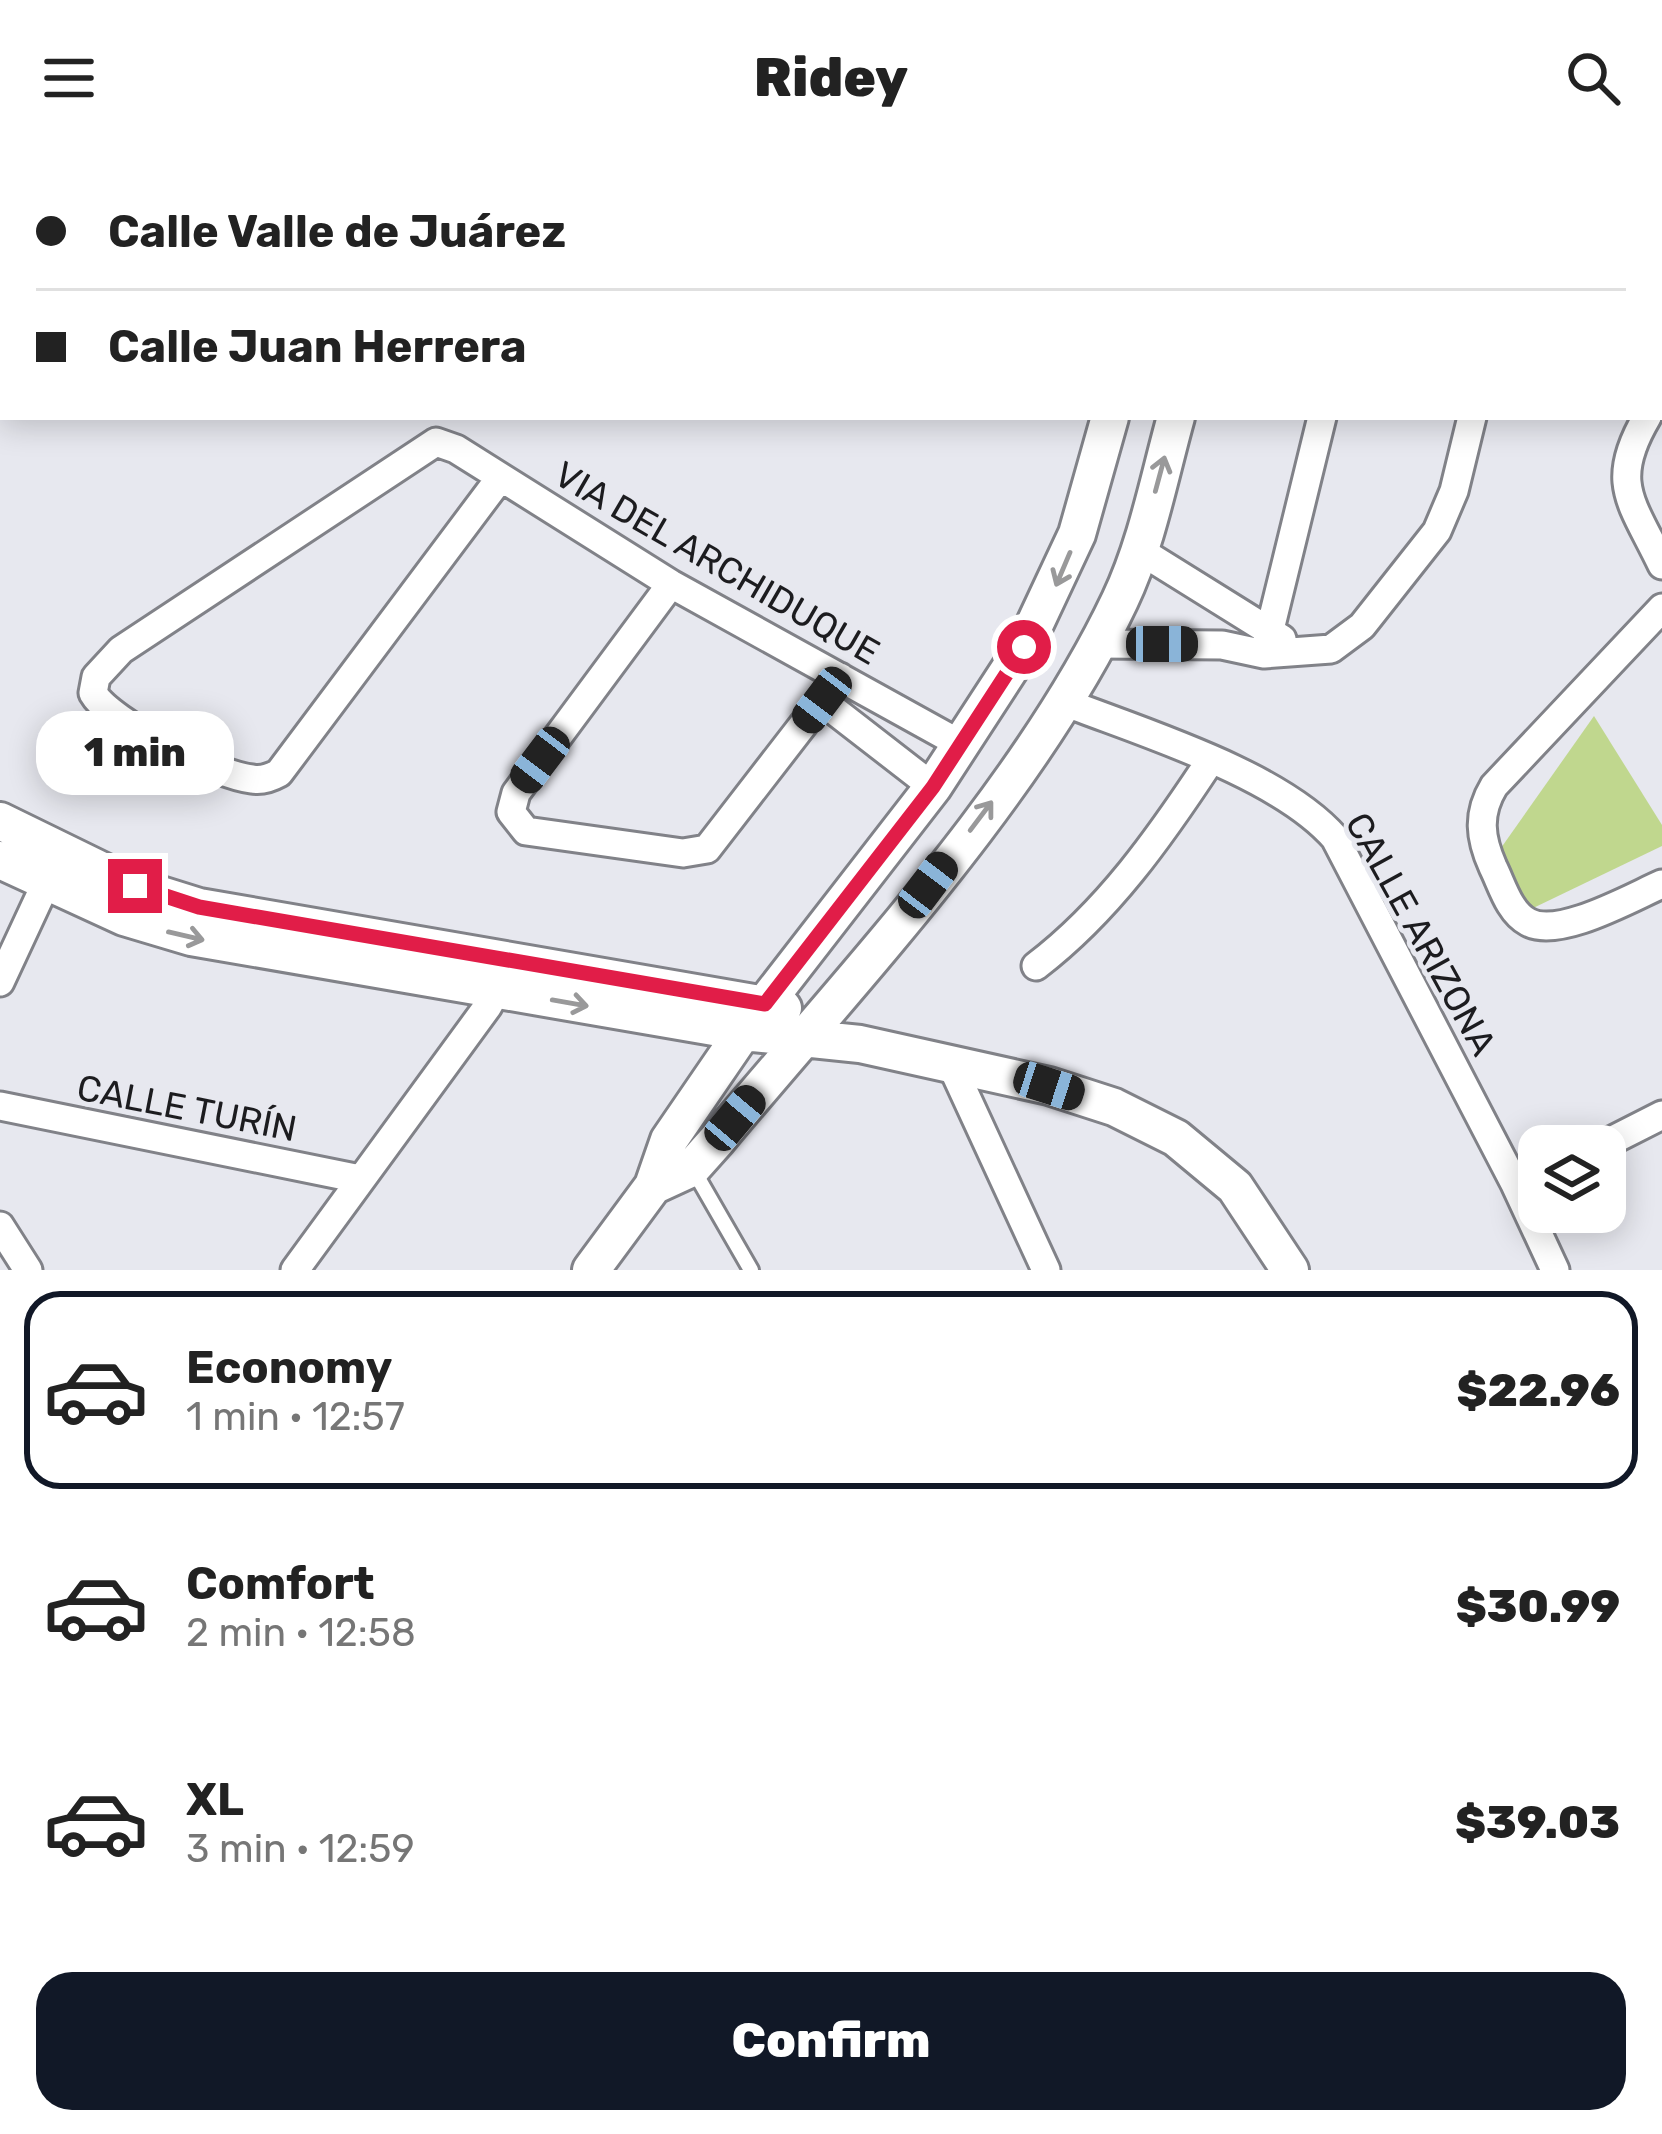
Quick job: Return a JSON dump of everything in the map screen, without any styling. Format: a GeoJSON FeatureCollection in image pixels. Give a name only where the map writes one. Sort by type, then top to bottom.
{"type":"FeatureCollection","features":[{"type":"Feature","properties":{"kind":"street"},"geometry":{"type":"LineString","coordinates":[[681,1154],[754,1018],[933,787],[1024,647],[1077,534],[1109,420]]}},
{"type":"Feature","properties":{"kind":"street"},"geometry":{"type":"LineString","coordinates":[[591,1270],[681,1154],[812,1027],[1064,702],[1097,644],[1139,550],[1175,420]]}},
{"type":"Feature","properties":{"kind":"street"},"geometry":{"type":"LineString","coordinates":[[1267,642],[1321,420]]}},
{"type":"Feature","properties":{"kind":"street"},"geometry":{"type":"LineString","coordinates":[[1097,644],[1267,642],[1316,652],[1346,640],[1424,552],[1447,512],[1471,420]]}},
{"type":"Feature","properties":{"kind":"street"},"geometry":{"type":"LineString","coordinates":[[1645,420],[1629,448],[1624,480],[1662,565]]}},
{"type":"Feature","properties":{"kind":"street","name":"VIA DEL ARCHIDUQUE"},"geometry":{"type":"LineString","coordinates":[[500,478],[288,764],[266,779],[236,776],[128,724],[93,693],[96,677],[121,650],[436,442],[500,478],[671,584],[962,745]]}},
{"type":"Feature","properties":{"kind":"street"},"geometry":{"type":"LineString","coordinates":[[1139,550],[1267,642]]}},
{"type":"Feature","properties":{"kind":"street"},"geometry":{"type":"LineString","coordinates":[[671,584],[516,793],[511,804],[514,820],[534,833],[683,854],[707,850],[840,677]]}},
{"type":"Feature","properties":{"kind":"street"},"geometry":{"type":"LineString","coordinates":[[1662,608],[1494,786],[1483,805],[1481,825],[1483,845],[1510,902],[1526,921],[1558,926],[1662,884]]}},
{"type":"Feature","properties":{"kind":"street","name":"VIA DEL ARCHIDUQUE"},"geometry":{"type":"LineString","coordinates":[[822,700],[933,787]]}},
{"type":"Feature","properties":{"kind":"street","name":"CALLE ARIZONA"},"geometry":{"type":"LineString","coordinates":[[1064,702],[1210,761],[1306,809],[1335,838],[1555,1270]]}},
{"type":"Feature","properties":{"kind":"street"},"geometry":{"type":"LineString","coordinates":[[1036,966],[1082,930],[1157,840],[1210,761]]}},
{"type":"Feature","properties":{"kind":"street"},"geometry":{"type":"LineString","coordinates":[[0,821],[53,869],[124,917],[191,938],[504,977],[812,1027],[860,1044],[1049,1086],[1114,1107],[1163,1130],[1235,1187],[1290,1270]]}},
{"type":"Feature","properties":{"kind":"street"},"geometry":{"type":"LineString","coordinates":[[0,860],[53,869]]}},
{"type":"Feature","properties":{"kind":"street"},"geometry":{"type":"LineString","coordinates":[[0,982],[53,869]]}},
{"type":"Feature","properties":{"kind":"street"},"geometry":{"type":"LineString","coordinates":[[821,931],[863,965]]}},
{"type":"Feature","properties":{"kind":"street"},"geometry":{"type":"LineString","coordinates":[[295,1270],[504,977]]}},
{"type":"Feature","properties":{"kind":"street"},"geometry":{"type":"LineString","coordinates":[[951,1064],[1046,1270]]}},
{"type":"Feature","properties":{"kind":"street","name":"CALLE TURÍN"},"geometry":{"type":"LineString","coordinates":[[0,1106],[360,1179]]}},
{"type":"Feature","properties":{"kind":"street"},"geometry":{"type":"LineString","coordinates":[[1626,1133],[1662,1115]]}},
{"type":"Feature","properties":{"kind":"street"},"geometry":{"type":"LineString","coordinates":[[0,1226],[28,1270]]}},
{"type":"Feature","properties":{"kind":"lane"},"geometry":{"type":"LineString","coordinates":[[681,1154],[751,1270]]}},
{"type":"Feature","properties":{"kind":"green space"},"geometry":{"type":"Polygon","coordinates":[[[1594,716],[1662,825],[1662,846],[1527,911],[1496,855],[1594,716]]]}},
{"type":"Feature","properties":{"kind":"route"},"geometry":{"type":"LineString","coordinates":[[135,886],[199,907],[765,1004],[933,787],[1024,647]]}}]}
